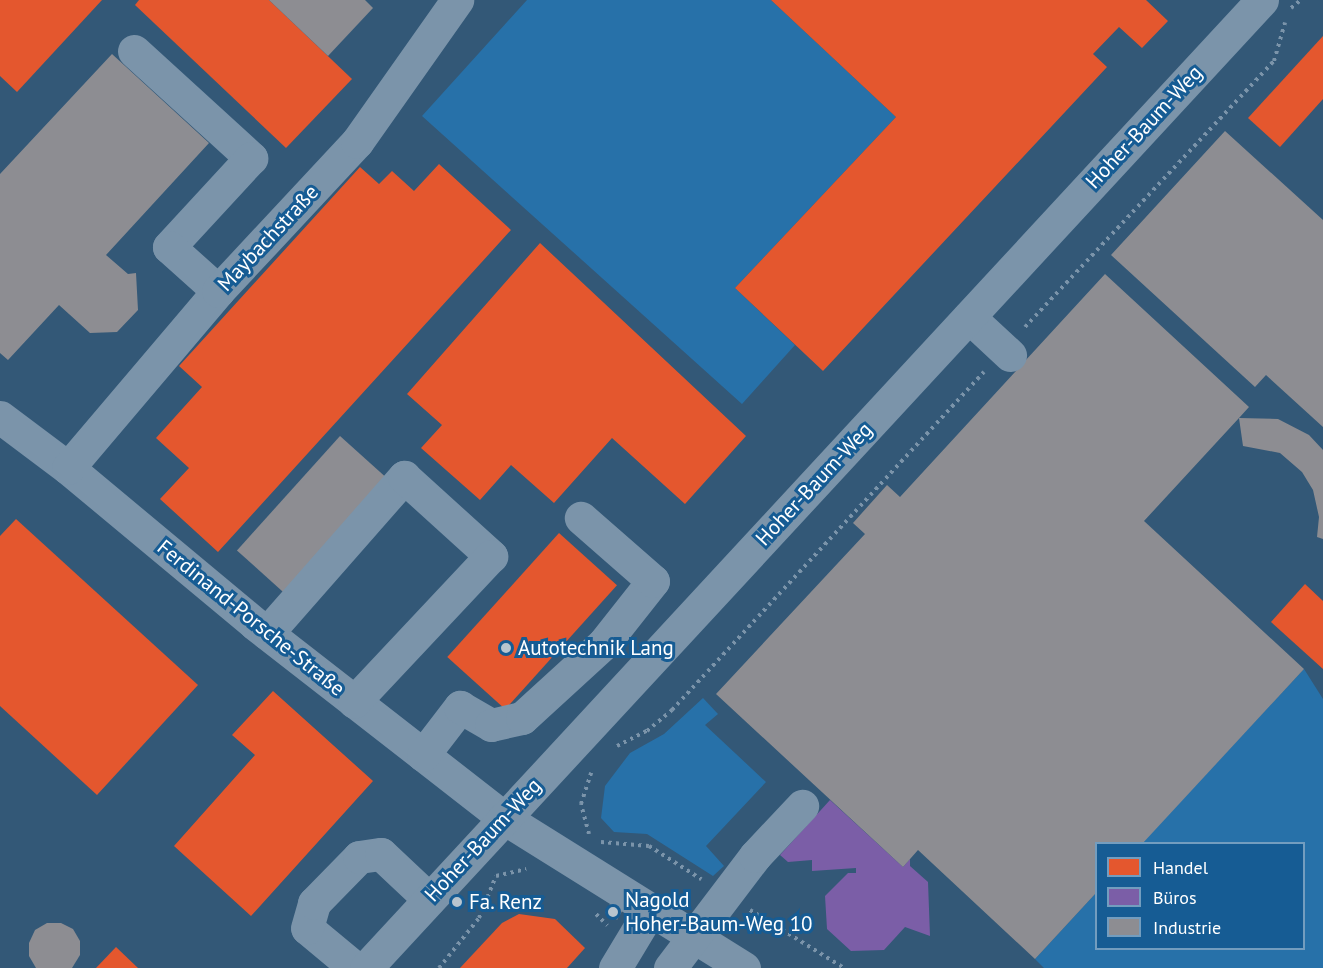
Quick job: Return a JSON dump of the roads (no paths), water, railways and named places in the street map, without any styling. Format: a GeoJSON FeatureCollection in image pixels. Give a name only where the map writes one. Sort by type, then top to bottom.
{"type":"FeatureCollection","features":[{"type":"Feature","properties":{"kind":"street","name":"Maybachstraße"},"geometry":{"type":"LineString","coordinates":[[69,468],[218,291],[357,142],[457,0]]}},
{"type":"Feature","properties":{"kind":"street","name":"Hoher-Baum-Weg"},"geometry":{"type":"LineString","coordinates":[[366,968],[1262,0]]}},
{"type":"Feature","properties":{"kind":"street"},"geometry":{"type":"LineString","coordinates":[[134,51],[251,158],[169,247],[218,291]]}},
{"type":"Feature","properties":{"kind":"street"},"geometry":{"type":"LineString","coordinates":[[969,317],[1007,352]]}},
{"type":"Feature","properties":{"kind":"street","name":"Ferdinand-Porsche-Straße"},"geometry":{"type":"LineString","coordinates":[[0,417],[69,468],[267,633],[504,818],[744,968]]}},
{"type":"Feature","properties":{"kind":"street"},"geometry":{"type":"LineString","coordinates":[[267,633],[404,477],[491,556],[354,702]]}},
{"type":"Feature","properties":{"kind":"street"},"geometry":{"type":"LineString","coordinates":[[423,755],[460,707],[491,725],[522,718],[604,643],[653,581],[581,518]]}},
{"type":"Feature","properties":{"kind":"street"},"geometry":{"type":"LineString","coordinates":[[670,968],[724,894],[802,806]]}},
{"type":"Feature","properties":{"kind":"street"},"geometry":{"type":"LineString","coordinates":[[355,968],[307,928],[314,903],[359,857],[381,854],[429,899]]}},
{"type":"Feature","properties":{"kind":"street"},"geometry":{"type":"LineString","coordinates":[[615,968],[634,940],[650,910]]}},
{"type":"Feature","properties":{"kind":"place","name":"Autotechnik Lang"},"geometry":{"type":"Point","coordinates":[506,648]}},
{"type":"Feature","properties":{"kind":"place","name":"Fa. Renz"},"geometry":{"type":"Point","coordinates":[457,902]}},
{"type":"Feature","properties":{"kind":"place","name":"Nagold Hoher-Baum-Weg 10"},"geometry":{"type":"Point","coordinates":[613,912]}}]}
